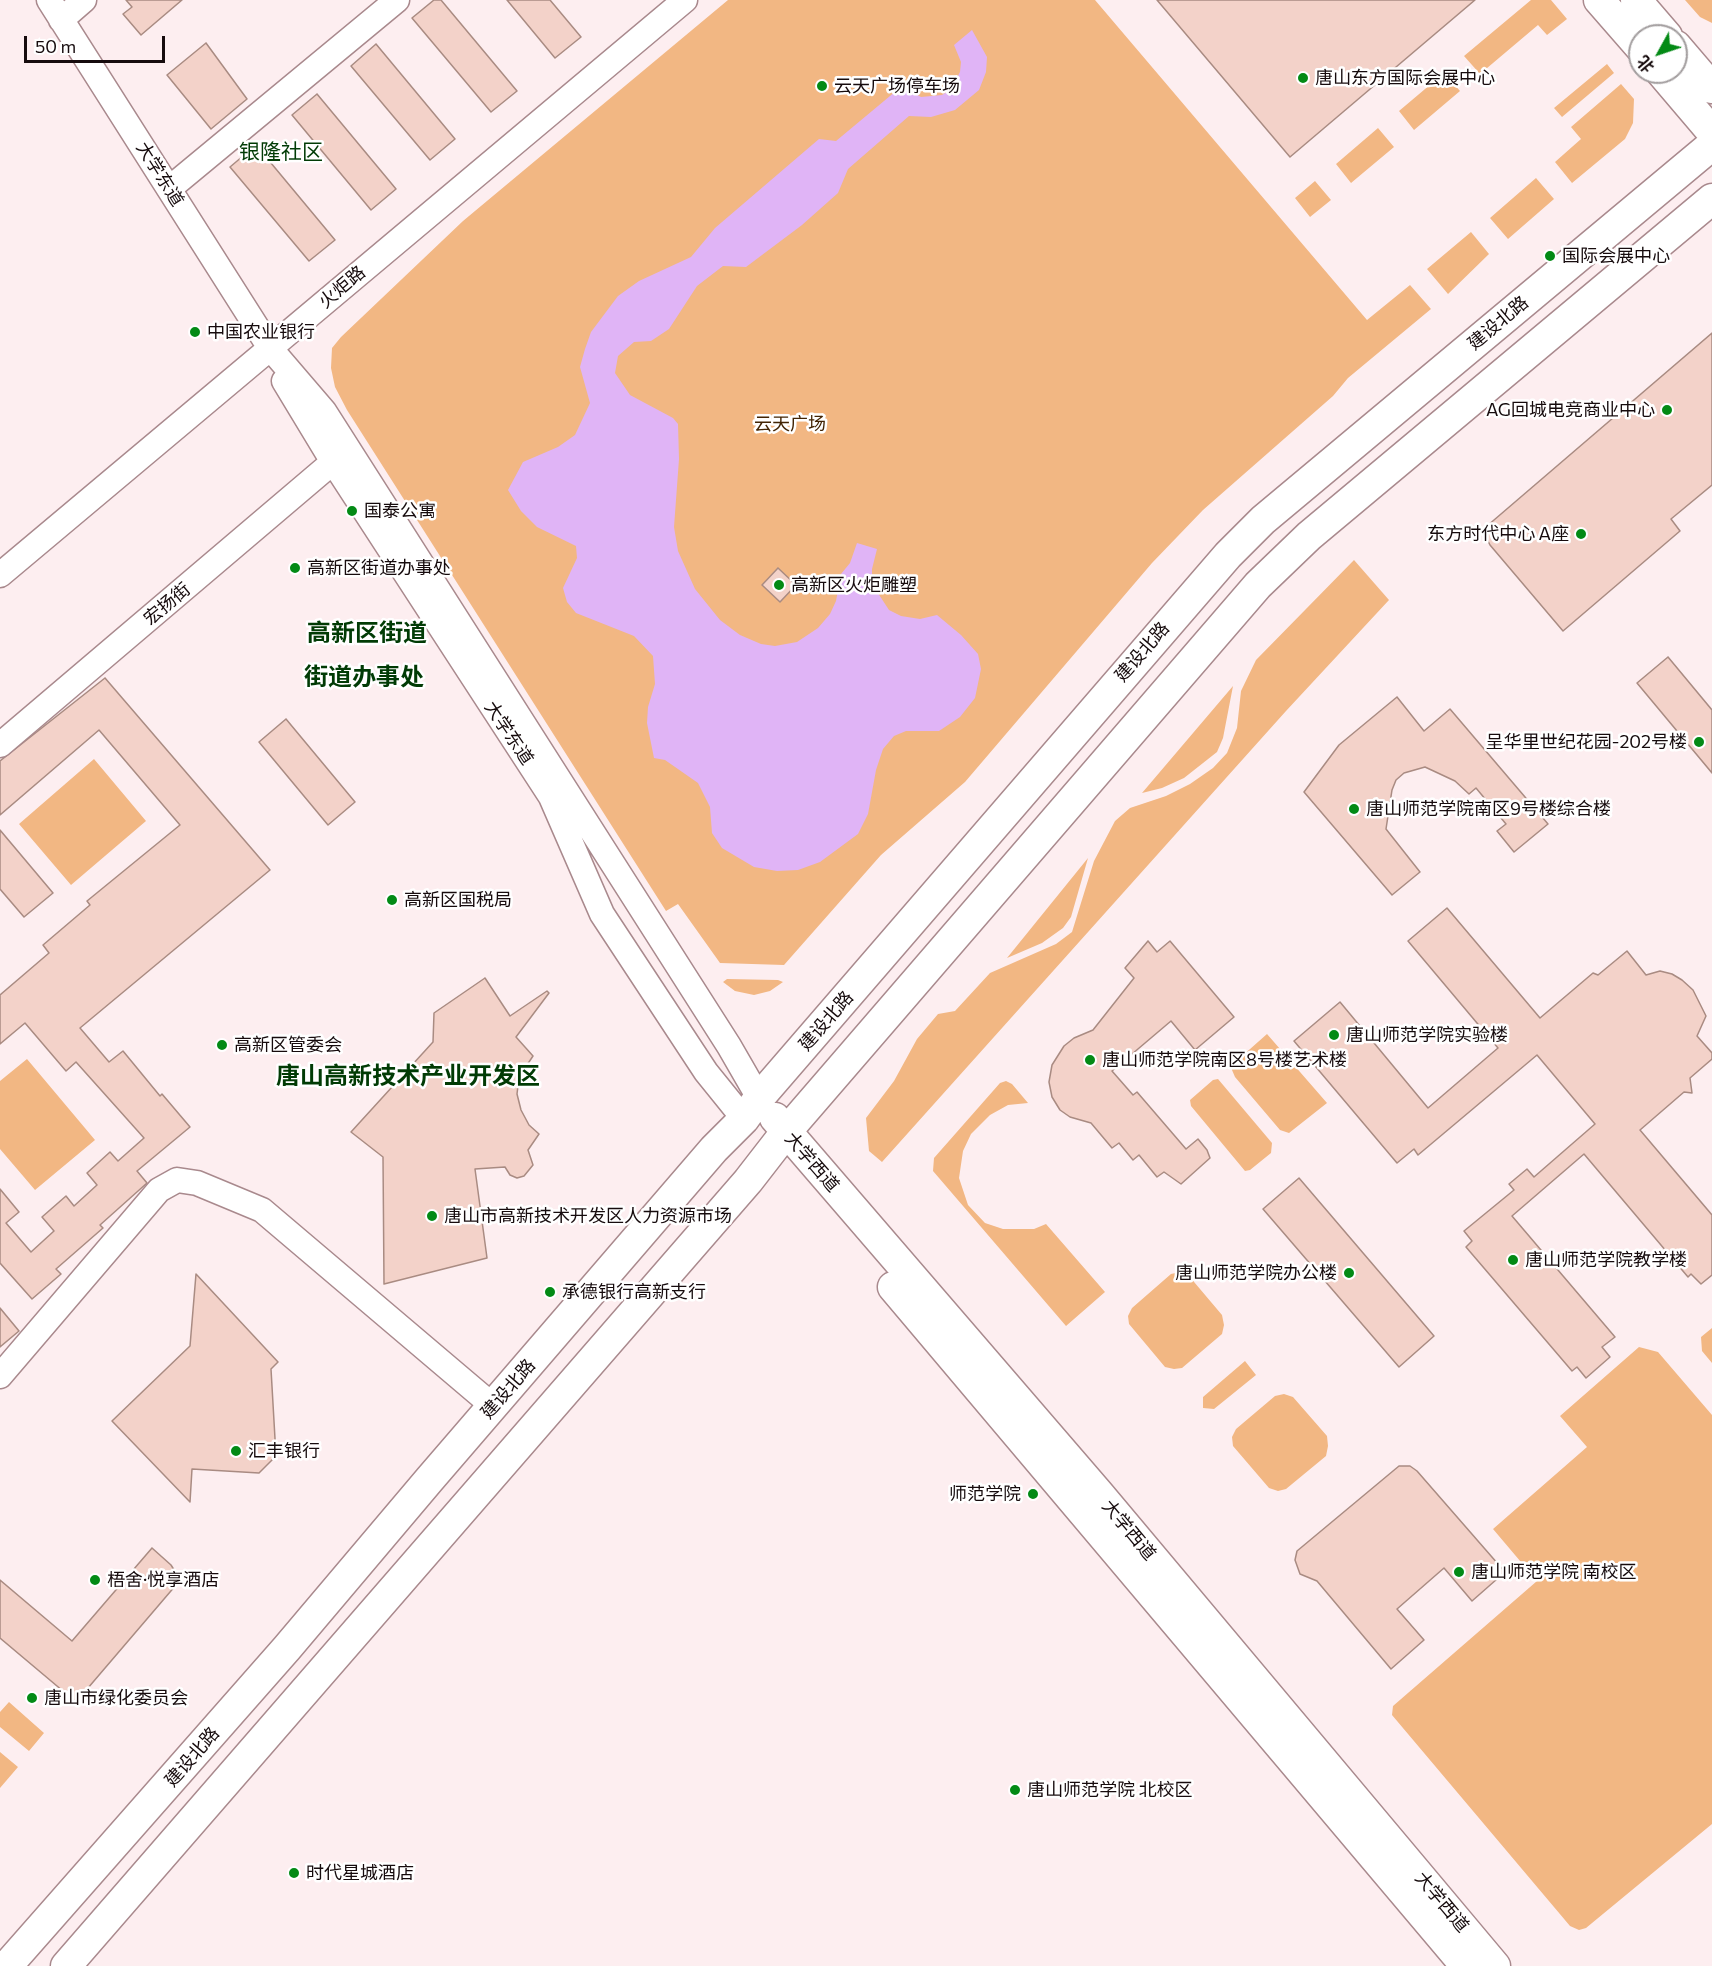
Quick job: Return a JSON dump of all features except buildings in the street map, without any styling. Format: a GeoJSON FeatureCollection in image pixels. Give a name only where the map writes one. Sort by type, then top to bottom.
{"type":"FeatureCollection","features":[{"type":"Feature","properties":{"kind":"main road"},"geometry":{"type":"LineString","coordinates":[[1599,0],[1628,33]]}},
{"type":"Feature","properties":{"kind":"main road"},"geometry":{"type":"LineString","coordinates":[[1636,0],[1657,24]]}},
{"type":"Feature","properties":{"kind":"main road"},"geometry":{"type":"LineString","coordinates":[[1688,60],[1712,88]]}},
{"type":"Feature","properties":{"kind":"main road"},"geometry":{"type":"LineString","coordinates":[[1671,84],[1712,132]]}},
{"type":"Feature","properties":{"kind":"main road","name":"建设北路"},"geometry":{"type":"LineString","coordinates":[[7,1966],[287,1648],[1186,600],[1263,520],[1712,145]]}},
{"type":"Feature","properties":{"kind":"main road"},"geometry":{"type":"LineString","coordinates":[[66,1966],[1265,578],[1324,523],[1712,199]]}},
{"type":"Feature","properties":{"kind":"main road","name":"大学西道"},"geometry":{"type":"LineString","coordinates":[[752,1108],[1099,1494],[1495,1966]]}},
{"type":"Feature","properties":{"kind":"main road","name":"大学西道"},"geometry":{"type":"LineString","coordinates":[[780,1141],[835,1218],[1466,1966]]}},
{"type":"Feature","properties":{"kind":"street"},"geometry":{"type":"LineString","coordinates":[[55,10],[84,0]]}},
{"type":"Feature","properties":{"kind":"street"},"geometry":{"type":"LineString","coordinates":[[170,188],[397,0]]}},
{"type":"Feature","properties":{"kind":"street","name":"火炬路"},"geometry":{"type":"LineString","coordinates":[[0,575],[685,0]]}},
{"type":"Feature","properties":{"kind":"street","name":"大学东道"},"geometry":{"type":"LineString","coordinates":[[55,10],[270,348],[289,391],[333,462],[551,797],[602,914],[706,1072],[752,1108]]}},
{"type":"Feature","properties":{"kind":"street","name":"大学东道"},"geometry":{"type":"LineString","coordinates":[[270,348],[324,411],[729,1046],[752,1108]]}},
{"type":"Feature","properties":{"kind":"street","name":"宏扬街"},"geometry":{"type":"LineString","coordinates":[[0,745],[333,462]]}},
{"type":"Feature","properties":{"kind":"street"},"geometry":{"type":"LineString","coordinates":[[0,1376],[159,1190],[177,1180],[197,1183],[262,1210],[278,1221],[493,1406]]}},
{"type":"Feature","properties":{"kind":"green space","name":"云天广场"},"geometry":{"type":"Polygon","coordinates":[[[728,0],[1095,0],[1367,320],[1410,285],[1431,309],[1348,378],[1333,396],[1203,510],[1152,563],[965,782],[881,855],[784,965],[720,963],[678,904],[666,911],[347,410],[335,387],[331,368],[332,348],[341,337],[463,221],[728,0]]]}},
{"type":"Feature","properties":{"kind":"green space"},"geometry":{"type":"Polygon","coordinates":[[[1531,0],[1551,0],[1567,19],[1547,35],[1538,25],[1480,74],[1464,56],[1531,0]]]}},
{"type":"Feature","properties":{"kind":"green space"},"geometry":{"type":"Polygon","coordinates":[[[1685,0],[1712,0],[1712,23],[1700,17],[1685,0]]]}},
{"type":"Feature","properties":{"kind":"green space"},"geometry":{"type":"Polygon","coordinates":[[[1607,64],[1614,73],[1562,117],[1554,108],[1607,64]]]}},
{"type":"Feature","properties":{"kind":"green space"},"geometry":{"type":"Polygon","coordinates":[[[1444,73],[1460,91],[1414,130],[1399,111],[1444,73]]]}},
{"type":"Feature","properties":{"kind":"green space"},"geometry":{"type":"Polygon","coordinates":[[[1621,84],[1634,99],[1633,123],[1625,139],[1572,183],[1555,162],[1581,139],[1571,127],[1621,84]]]}},
{"type":"Feature","properties":{"kind":"green space"},"geometry":{"type":"Polygon","coordinates":[[[1378,128],[1394,147],[1351,183],[1336,164],[1378,128]]]}},
{"type":"Feature","properties":{"kind":"green space"},"geometry":{"type":"Polygon","coordinates":[[[1536,178],[1554,199],[1508,239],[1490,218],[1536,178]]]}},
{"type":"Feature","properties":{"kind":"green space"},"geometry":{"type":"Polygon","coordinates":[[[1315,181],[1331,200],[1310,217],[1295,198],[1315,181]]]}},
{"type":"Feature","properties":{"kind":"green space"},"geometry":{"type":"Polygon","coordinates":[[[1471,232],[1489,254],[1448,294],[1427,269],[1471,232]]]}},
{"type":"Feature","properties":{"kind":"green space"},"geometry":{"type":"Polygon","coordinates":[[[1354,560],[1389,600],[1286,711],[882,1162],[869,1151],[866,1118],[894,1081],[917,1039],[938,1014],[955,1011],[990,973],[1056,944],[1072,932],[1094,861],[1115,821],[1130,808],[1166,796],[1190,784],[1213,768],[1227,753],[1237,728],[1241,691],[1256,660],[1354,560]]]}},
{"type":"Feature","properties":{"kind":"green space"},"geometry":{"type":"Polygon","coordinates":[[[1233,686],[1223,738],[1217,752],[1184,778],[1162,788],[1142,793],[1233,686]]]}},
{"type":"Feature","properties":{"kind":"green space"},"geometry":{"type":"Polygon","coordinates":[[[94,759],[146,821],[71,885],[19,824],[94,759]]]}},
{"type":"Feature","properties":{"kind":"green space"},"geometry":{"type":"Polygon","coordinates":[[[1088,858],[1071,917],[1063,928],[1042,943],[1007,958],[1088,858]]]}},
{"type":"Feature","properties":{"kind":"green space"},"geometry":{"type":"Polygon","coordinates":[[[727,979],[783,982],[770,991],[754,995],[735,991],[723,982],[727,979]]]}},
{"type":"Feature","properties":{"kind":"green space"},"geometry":{"type":"Polygon","coordinates":[[[1267,1034],[1327,1103],[1289,1133],[1280,1130],[1235,1077],[1232,1070],[1232,1065],[1267,1034]]]}},
{"type":"Feature","properties":{"kind":"green space"},"geometry":{"type":"Polygon","coordinates":[[[27,1059],[95,1140],[35,1190],[0,1149],[0,1081],[27,1059]]]}},
{"type":"Feature","properties":{"kind":"green space"},"geometry":{"type":"Polygon","coordinates":[[[1218,1079],[1272,1143],[1271,1153],[1250,1170],[1245,1171],[1191,1106],[1190,1100],[1213,1080],[1218,1079]]]}},
{"type":"Feature","properties":{"kind":"green space"},"geometry":{"type":"Polygon","coordinates":[[[1006,1081],[1012,1084],[1028,1103],[1008,1105],[990,1115],[971,1134],[963,1151],[959,1178],[968,1205],[985,1223],[1003,1229],[1034,1229],[1046,1224],[1105,1292],[1066,1326],[933,1171],[934,1158],[1000,1083],[1006,1081]]]}},
{"type":"Feature","properties":{"kind":"green space"},"geometry":{"type":"Polygon","coordinates":[[[1180,1272],[1189,1276],[1222,1315],[1224,1325],[1222,1334],[1182,1368],[1174,1369],[1165,1367],[1129,1324],[1128,1316],[1132,1308],[1171,1274],[1180,1272]]]}},
{"type":"Feature","properties":{"kind":"green space"},"geometry":{"type":"Polygon","coordinates":[[[1712,1328],[1712,1363],[1702,1351],[1701,1337],[1712,1328]]]}},
{"type":"Feature","properties":{"kind":"green space"},"geometry":{"type":"Polygon","coordinates":[[[1639,1347],[1658,1352],[1712,1415],[1712,1824],[1586,1928],[1579,1930],[1570,1926],[1392,1715],[1393,1706],[1537,1581],[1493,1529],[1587,1447],[1560,1416],[1639,1347]]]}},
{"type":"Feature","properties":{"kind":"green space"},"geometry":{"type":"Polygon","coordinates":[[[1245,1361],[1256,1375],[1214,1409],[1203,1408],[1203,1397],[1245,1361]]]}},
{"type":"Feature","properties":{"kind":"green space"},"geometry":{"type":"Polygon","coordinates":[[[1284,1394],[1293,1397],[1327,1436],[1328,1446],[1326,1456],[1286,1489],[1278,1491],[1269,1488],[1233,1446],[1232,1437],[1236,1429],[1275,1396],[1284,1394]]]}},
{"type":"Feature","properties":{"kind":"green space"},"geometry":{"type":"Polygon","coordinates":[[[9,1702],[44,1733],[29,1751],[0,1727],[0,1712],[9,1702]]]}},
{"type":"Feature","properties":{"kind":"green space"},"geometry":{"type":"Polygon","coordinates":[[[0,1752],[18,1767],[0,1788],[0,1752]]]}},
{"type":"Feature","properties":{"kind":"shaded area"},"geometry":{"type":"Polygon","coordinates":[[[972,30],[987,57],[986,72],[979,90],[955,110],[931,117],[909,116],[848,169],[838,193],[802,225],[746,267],[723,266],[697,286],[669,329],[651,341],[634,342],[618,356],[615,373],[630,395],[673,418],[678,424],[679,459],[674,527],[678,551],[695,589],[720,620],[740,635],[761,644],[775,646],[797,642],[818,628],[830,614],[836,601],[841,574],[850,563],[857,543],[877,549],[872,569],[872,584],[889,610],[901,616],[920,619],[937,615],[961,635],[978,654],[981,669],[975,698],[960,717],[939,731],[906,731],[894,736],[883,749],[876,770],[868,814],[858,834],[820,862],[798,870],[777,871],[754,867],[722,848],[712,833],[710,807],[698,783],[665,760],[654,758],[647,723],[648,707],[655,684],[653,656],[634,636],[576,613],[567,602],[563,588],[577,558],[576,546],[537,527],[521,511],[508,490],[523,462],[558,447],[575,435],[590,403],[580,367],[585,349],[591,332],[618,296],[639,281],[691,257],[715,228],[819,139],[836,141],[902,86],[921,97],[942,95],[951,89],[960,72],[961,62],[954,45],[972,30]]]}},
{"type":"Feature","properties":{"kind":"place","name":"唐山东方国际会展中心"},"geometry":{"type":"Point","coordinates":[1303,78]}},
{"type":"Feature","properties":{"kind":"place","name":"云天广场停车场"},"geometry":{"type":"Point","coordinates":[822,86]}},
{"type":"Feature","properties":{"kind":"place","name":"国际会展中心"},"geometry":{"type":"Point","coordinates":[1550,256]}},
{"type":"Feature","properties":{"kind":"place","name":"中国农业银行"},"geometry":{"type":"Point","coordinates":[195,332]}},
{"type":"Feature","properties":{"kind":"place","name":"AG回城电竞商业中心"},"geometry":{"type":"Point","coordinates":[1667,410]}},
{"type":"Feature","properties":{"kind":"place","name":"国泰公寓"},"geometry":{"type":"Point","coordinates":[352,511]}},
{"type":"Feature","properties":{"kind":"place","name":"东方时代中心 A座"},"geometry":{"type":"Point","coordinates":[1581,534]}},
{"type":"Feature","properties":{"kind":"place","name":"高新区街道办事处"},"geometry":{"type":"Point","coordinates":[295,568]}},
{"type":"Feature","properties":{"kind":"place","name":"高新区火炬雕塑"},"geometry":{"type":"Point","coordinates":[779,585]}},
{"type":"Feature","properties":{"kind":"place","name":"呈华里世纪花园-202号楼"},"geometry":{"type":"Point","coordinates":[1699,742]}},
{"type":"Feature","properties":{"kind":"place","name":"唐山师范学院南区9号楼综合楼"},"geometry":{"type":"Point","coordinates":[1354,809]}},
{"type":"Feature","properties":{"kind":"place","name":"高新区国税局"},"geometry":{"type":"Point","coordinates":[392,900]}},
{"type":"Feature","properties":{"kind":"place","name":"唐山师范学院实验楼"},"geometry":{"type":"Point","coordinates":[1334,1035]}},
{"type":"Feature","properties":{"kind":"place","name":"高新区管委会"},"geometry":{"type":"Point","coordinates":[222,1045]}},
{"type":"Feature","properties":{"kind":"place","name":"唐山师范学院南区8号楼艺术楼"},"geometry":{"type":"Point","coordinates":[1090,1060]}},
{"type":"Feature","properties":{"kind":"place","name":"唐山市高新技术开发区人力资源市场"},"geometry":{"type":"Point","coordinates":[432,1216]}},
{"type":"Feature","properties":{"kind":"place","name":"唐山师范学院教学楼"},"geometry":{"type":"Point","coordinates":[1513,1260]}},
{"type":"Feature","properties":{"kind":"place","name":"唐山师范学院办公楼"},"geometry":{"type":"Point","coordinates":[1349,1273]}},
{"type":"Feature","properties":{"kind":"place","name":"承德银行高新支行"},"geometry":{"type":"Point","coordinates":[550,1292]}},
{"type":"Feature","properties":{"kind":"place","name":"汇丰银行"},"geometry":{"type":"Point","coordinates":[236,1451]}},
{"type":"Feature","properties":{"kind":"place","name":"师范学院"},"geometry":{"type":"Point","coordinates":[1033,1494]}},
{"type":"Feature","properties":{"kind":"place","name":"唐山师范学院 南校区"},"geometry":{"type":"Point","coordinates":[1459,1572]}},
{"type":"Feature","properties":{"kind":"place","name":"梧舍·悦享酒店"},"geometry":{"type":"Point","coordinates":[95,1580]}},
{"type":"Feature","properties":{"kind":"place","name":"唐山市绿化委员会"},"geometry":{"type":"Point","coordinates":[32,1698]}},
{"type":"Feature","properties":{"kind":"place","name":"唐山师范学院 北校区"},"geometry":{"type":"Point","coordinates":[1015,1790]}},
{"type":"Feature","properties":{"kind":"place","name":"时代星城酒店"},"geometry":{"type":"Point","coordinates":[294,1873]}},
{"type":"Feature","properties":{"kind":"district","name":"银隆社区"},"geometry":{"type":"Point","coordinates":[281,152]}},
{"type":"Feature","properties":{"kind":"district","name":"高新区街道"},"geometry":{"type":"Point","coordinates":[367,633]}},
{"type":"Feature","properties":{"kind":"district","name":"街道办事处"},"geometry":{"type":"Point","coordinates":[364,677]}},
{"type":"Feature","properties":{"kind":"district","name":"唐山高新技术产业开发区"},"geometry":{"type":"Point","coordinates":[408,1076]}}]}
